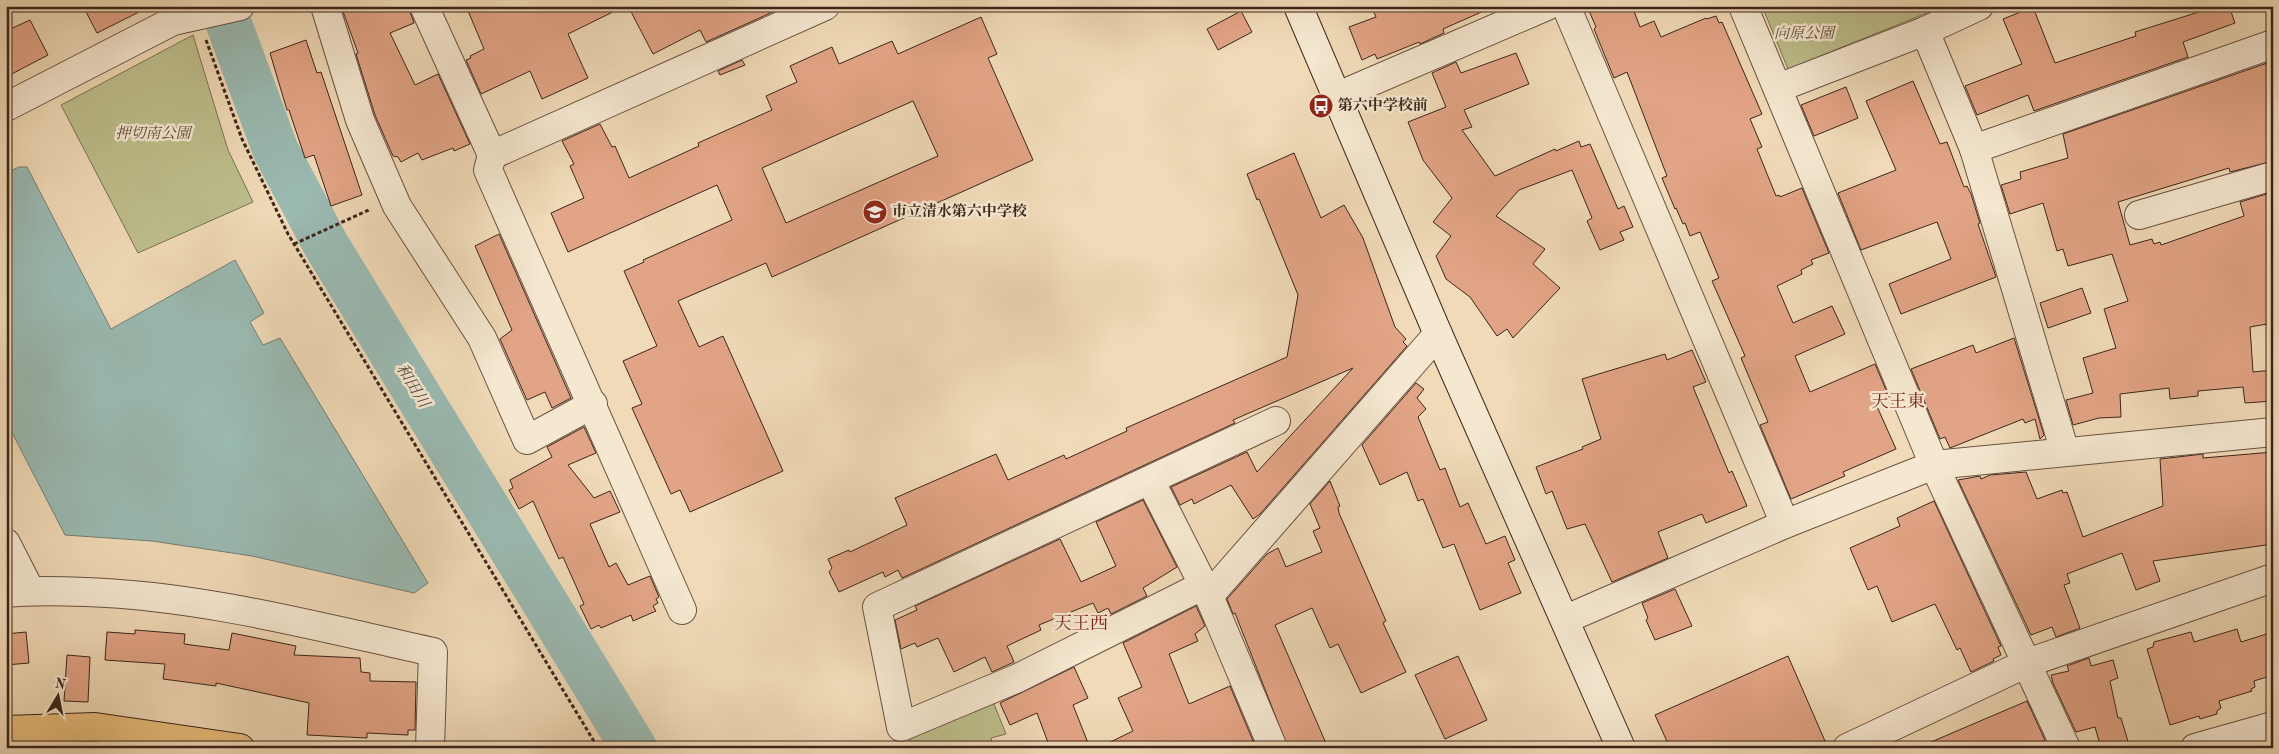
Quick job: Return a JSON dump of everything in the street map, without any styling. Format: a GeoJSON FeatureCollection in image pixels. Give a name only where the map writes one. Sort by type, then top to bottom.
{"type":"FeatureCollection","features":[{"type":"Feature","properties":{"kind":"main road"},"geometry":{"type":"LineString","coordinates":[[6,730],[95,727],[240,748]]}},
{"type":"Feature","properties":{"kind":"street"},"geometry":{"type":"LineString","coordinates":[[6,107],[187,14],[240,6]]}},
{"type":"Feature","properties":{"kind":"street"},"geometry":{"type":"LineString","coordinates":[[325,6],[360,120],[394,198],[482,338],[527,440],[593,404]]}},
{"type":"Feature","properties":{"kind":"street"},"geometry":{"type":"LineString","coordinates":[[424,6],[492,155],[488,170],[593,404],[682,610]]}},
{"type":"Feature","properties":{"kind":"street"},"geometry":{"type":"LineString","coordinates":[[492,155],[825,6]]}},
{"type":"Feature","properties":{"kind":"street"},"geometry":{"type":"LineString","coordinates":[[1298,6],[1438,334],[1566,619],[1621,748]]}},
{"type":"Feature","properties":{"kind":"street"},"geometry":{"type":"LineString","coordinates":[[1338,96],[1547,6]]}},
{"type":"Feature","properties":{"kind":"street"},"geometry":{"type":"LineString","coordinates":[[1566,6],[1786,524]]}},
{"type":"Feature","properties":{"kind":"street"},"geometry":{"type":"LineString","coordinates":[[1743,6],[1934,465],[2066,748]]}},
{"type":"Feature","properties":{"kind":"street"},"geometry":{"type":"LineString","coordinates":[[1778,88],[1925,30],[1979,6]]}},
{"type":"Feature","properties":{"kind":"street"},"geometry":{"type":"LineString","coordinates":[[1925,30],[1974,149],[2065,452]]}},
{"type":"Feature","properties":{"kind":"street"},"geometry":{"type":"LineString","coordinates":[[1974,149],[2273,44]]}},
{"type":"Feature","properties":{"kind":"street"},"geometry":{"type":"LineString","coordinates":[[2139,215],[2273,176]]}},
{"type":"Feature","properties":{"kind":"street"},"geometry":{"type":"LineString","coordinates":[[1276,422],[877,607],[901,727],[1018,678],[1207,591],[1438,334]]}},
{"type":"Feature","properties":{"kind":"street"},"geometry":{"type":"LineString","coordinates":[[1566,619],[1786,524],[1934,465],[2273,432]]}},
{"type":"Feature","properties":{"kind":"street"},"geometry":{"type":"LineString","coordinates":[[1150,480],[1207,591],[1273,748]]}},
{"type":"Feature","properties":{"kind":"street"},"geometry":{"type":"LineString","coordinates":[[6,543],[18,592],[134,594],[260,614],[433,652],[430,748]]}},
{"type":"Feature","properties":{"kind":"street"},"geometry":{"type":"LineString","coordinates":[[1847,748],[2027,663],[2273,578]]}},
{"type":"Feature","properties":{"kind":"street"},"geometry":{"type":"LineString","coordinates":[[2196,748],[2273,726]]}},
{"type":"Feature","properties":{"kind":"path"},"geometry":{"type":"LineString","coordinates":[[187,14],[206,40],[242,139],[294,244],[598,748]]}},
{"type":"Feature","properties":{"kind":"path"},"geometry":{"type":"LineString","coordinates":[[294,244],[394,198]]}},
{"type":"Feature","properties":{"kind":"green space","name":"向原公園"},"geometry":{"type":"Polygon","coordinates":[[[1762,6],[1944,6],[1788,69],[1762,6]]]}},
{"type":"Feature","properties":{"kind":"green space","name":"押切南公園"},"geometry":{"type":"Polygon","coordinates":[[[193,35],[228,150],[253,202],[138,253],[61,105],[193,35]]]}},
{"type":"Feature","properties":{"kind":"green space"},"geometry":{"type":"Polygon","coordinates":[[[992,699],[1006,734],[991,738],[993,748],[910,748],[910,737],[992,699]]]}},
{"type":"Feature","properties":{"kind":"water"},"geometry":{"type":"Polygon","coordinates":[[[19,167],[27,167],[111,329],[235,260],[264,313],[250,322],[263,345],[280,338],[428,583],[414,593],[252,556],[152,541],[65,535],[6,421],[6,173],[19,167]]]}},
{"type":"Feature","properties":{"kind":"building"},"geometry":{"type":"Polygon","coordinates":[[[83,6],[151,6],[97,33],[83,6]]]}},
{"type":"Feature","properties":{"kind":"building"},"geometry":{"type":"Polygon","coordinates":[[[341,6],[408,6],[414,23],[390,33],[415,85],[438,74],[470,144],[454,151],[453,148],[422,160],[418,153],[401,162],[398,157],[393,156],[375,115],[356,54],[358,53],[341,6]]]}},
{"type":"Feature","properties":{"kind":"building"},"geometry":{"type":"Polygon","coordinates":[[[466,6],[625,6],[568,34],[588,78],[542,99],[530,71],[481,94],[466,60],[484,49],[466,6]]]}},
{"type":"Feature","properties":{"kind":"building"},"geometry":{"type":"Polygon","coordinates":[[[628,6],[786,6],[706,42],[700,30],[653,54],[628,6]]]}},
{"type":"Feature","properties":{"kind":"building"},"geometry":{"type":"Polygon","coordinates":[[[1371,6],[1495,6],[1443,29],[1444,33],[1420,44],[1419,42],[1377,59],[1375,54],[1362,60],[1349,27],[1376,17],[1371,6]]]}},
{"type":"Feature","properties":{"kind":"building"},"geometry":{"type":"Polygon","coordinates":[[[1587,6],[1632,6],[1640,27],[1654,21],[1661,37],[1706,18],[1716,16],[1719,23],[1722,22],[1762,114],[1750,119],[1762,147],[1757,149],[1776,196],[1779,195],[1780,197],[1802,188],[1829,253],[1811,260],[1813,264],[1801,270],[1802,274],[1777,286],[1793,323],[1832,306],[1845,334],[1795,356],[1810,392],[1875,364],[1889,397],[1875,402],[1896,449],[1843,472],[1845,476],[1791,499],[1760,425],[1768,422],[1741,358],[1745,356],[1712,281],[1719,278],[1700,232],[1690,236],[1685,223],[1683,224],[1675,209],[1662,178],[1667,176],[1627,72],[1614,78],[1594,29],[1596,27],[1587,6]]]}},
{"type":"Feature","properties":{"kind":"building"},"geometry":{"type":"Polygon","coordinates":[[[2218,6],[2229,6],[2235,23],[2183,42],[2188,57],[2034,111],[2028,95],[1977,115],[1965,86],[2022,64],[2003,19],[2033,7],[2055,63],[2136,36],[2135,32],[2218,6]]]}},
{"type":"Feature","properties":{"kind":"building"},"geometry":{"type":"Polygon","coordinates":[[[1241,11],[1252,32],[1218,50],[1207,29],[1241,11]]]}},
{"type":"Feature","properties":{"kind":"building"},"geometry":{"type":"Polygon","coordinates":[[[981,17],[997,54],[988,58],[1033,160],[772,277],[766,263],[678,301],[699,347],[723,336],[783,471],[690,512],[680,490],[671,494],[632,408],[642,404],[623,361],[657,346],[624,271],[644,262],[643,260],[732,220],[717,185],[568,252],[551,213],[584,198],[570,166],[574,164],[562,141],[600,124],[612,147],[615,146],[629,178],[699,146],[698,143],[772,110],[766,96],[797,82],[790,66],[832,47],[839,64],[892,41],[898,54],[981,17]],[[913,101],[762,168],[786,223],[938,156],[913,101]]]}},
{"type":"Feature","properties":{"kind":"building"},"geometry":{"type":"Polygon","coordinates":[[[30,20],[48,55],[6,77],[6,31],[30,20]]]}},
{"type":"Feature","properties":{"kind":"building"},"geometry":{"type":"Polygon","coordinates":[[[306,40],[317,73],[321,72],[362,195],[331,206],[314,155],[305,158],[289,110],[287,110],[270,53],[306,40]]]}},
{"type":"Feature","properties":{"kind":"building"},"geometry":{"type":"Polygon","coordinates":[[[1516,53],[1529,84],[1464,110],[1472,127],[1462,130],[1495,176],[1555,149],[1556,151],[1579,141],[1581,147],[1590,144],[1618,209],[1624,206],[1633,227],[1620,232],[1624,240],[1600,250],[1587,221],[1592,218],[1572,170],[1519,190],[1496,216],[1545,249],[1533,264],[1560,288],[1513,338],[1507,329],[1497,336],[1470,297],[1446,279],[1436,256],[1451,236],[1433,222],[1452,198],[1423,160],[1408,122],[1446,107],[1432,73],[1456,62],[1461,73],[1516,53]]]}},
{"type":"Feature","properties":{"kind":"building"},"geometry":{"type":"Polygon","coordinates":[[[742,60],[745,65],[720,75],[718,71],[742,60]]]}},
{"type":"Feature","properties":{"kind":"building"},"geometry":{"type":"Polygon","coordinates":[[[2273,61],[2273,161],[2230,172],[2229,168],[2118,202],[2130,245],[2152,239],[2154,244],[2160,242],[2161,245],[2244,216],[2240,202],[2273,192],[2273,323],[2250,327],[2253,372],[2273,370],[2273,401],[2245,403],[2243,387],[2198,391],[2198,396],[2170,399],[2169,388],[2120,394],[2121,417],[2099,418],[2073,425],[2066,400],[2093,393],[2083,358],[2116,348],[2104,309],[2128,301],[2112,254],[2068,266],[2063,249],[2057,251],[2043,203],[2010,214],[2001,185],[2021,179],[2020,172],[2068,158],[2063,134],[2273,61]]]}},
{"type":"Feature","properties":{"kind":"building"},"geometry":{"type":"Polygon","coordinates":[[[1913,81],[1940,144],[1947,142],[1964,187],[1967,186],[1971,194],[1980,223],[1978,224],[1996,277],[1901,314],[1889,284],[1951,259],[1937,222],[1861,250],[1838,193],[1896,170],[1866,101],[1913,81]]]}},
{"type":"Feature","properties":{"kind":"building"},"geometry":{"type":"Polygon","coordinates":[[[1846,87],[1858,118],[1814,136],[1801,105],[1846,87]]]}},
{"type":"Feature","properties":{"kind":"building"},"geometry":{"type":"Polygon","coordinates":[[[1294,153],[1321,218],[1344,205],[1363,238],[1395,327],[1406,339],[1403,342],[1407,346],[1260,514],[1253,519],[1231,485],[1194,504],[1192,499],[1180,505],[1171,487],[1247,452],[1257,472],[1353,368],[1233,420],[1235,423],[902,578],[898,570],[885,577],[883,572],[839,592],[829,572],[832,568],[828,559],[849,550],[850,552],[907,525],[895,498],[996,454],[1008,480],[1064,455],[1066,459],[1127,431],[1126,428],[1287,357],[1298,295],[1247,174],[1294,153]]]}},
{"type":"Feature","properties":{"kind":"building"},"geometry":{"type":"Polygon","coordinates":[[[499,234],[571,398],[552,408],[545,392],[527,400],[500,339],[512,330],[475,246],[499,234]]]}},
{"type":"Feature","properties":{"kind":"building"},"geometry":{"type":"Polygon","coordinates":[[[2082,288],[2091,313],[2048,328],[2040,303],[2082,288]]]}},
{"type":"Feature","properties":{"kind":"building"},"geometry":{"type":"Polygon","coordinates":[[[2014,338],[2044,435],[2040,439],[2035,419],[2025,423],[2023,419],[1950,448],[1945,437],[1940,439],[1911,369],[1973,345],[1976,353],[2014,338]]]}},
{"type":"Feature","properties":{"kind":"building"},"geometry":{"type":"Polygon","coordinates":[[[1692,350],[1706,382],[1693,387],[1729,473],[1732,471],[1747,506],[1706,523],[1702,514],[1658,532],[1668,558],[1612,582],[1585,524],[1567,529],[1552,491],[1546,494],[1536,467],[1583,449],[1582,447],[1601,439],[1582,379],[1665,354],[1667,360],[1692,350]]]}},
{"type":"Feature","properties":{"kind":"building"},"geometry":{"type":"Polygon","coordinates":[[[1416,383],[1424,389],[1417,398],[1426,409],[1418,417],[1440,470],[1445,468],[1460,507],[1468,503],[1486,544],[1505,536],[1515,560],[1508,563],[1521,593],[1480,610],[1454,544],[1443,548],[1423,499],[1418,501],[1407,472],[1380,485],[1362,445],[1416,383]]]}},
{"type":"Feature","properties":{"kind":"building"},"geometry":{"type":"Polygon","coordinates":[[[584,427],[596,453],[568,465],[594,498],[610,491],[620,512],[590,524],[609,567],[616,563],[628,585],[650,576],[659,597],[656,599],[658,603],[653,606],[656,611],[633,621],[631,615],[601,628],[599,625],[591,629],[580,606],[584,604],[563,557],[559,559],[533,501],[519,509],[509,490],[513,488],[510,480],[552,457],[547,447],[584,427]]]}},
{"type":"Feature","properties":{"kind":"building"},"geometry":{"type":"Polygon","coordinates":[[[2273,452],[2273,544],[2153,561],[2160,581],[2136,590],[2122,553],[2067,574],[2070,583],[2064,585],[2080,628],[2056,637],[2052,627],[2031,635],[1958,480],[1980,476],[1981,479],[1990,475],[2026,472],[2037,499],[2062,490],[2063,493],[2067,492],[2083,537],[2163,506],[2160,459],[2203,454],[2203,458],[2273,452]]]}},
{"type":"Feature","properties":{"kind":"building"},"geometry":{"type":"Polygon","coordinates":[[[1330,481],[1340,506],[1338,507],[1339,513],[1386,621],[1383,623],[1406,672],[1361,693],[1338,644],[1330,648],[1312,608],[1275,625],[1328,748],[1288,748],[1235,613],[1233,614],[1227,599],[1267,554],[1278,548],[1286,567],[1322,552],[1313,531],[1320,528],[1310,504],[1330,481]]]}},
{"type":"Feature","properties":{"kind":"building"},"geometry":{"type":"Polygon","coordinates":[[[1143,500],[1177,567],[1143,588],[1147,596],[1111,614],[1108,608],[1098,613],[1093,603],[1039,625],[1041,630],[1007,646],[1014,662],[992,672],[985,657],[954,672],[938,638],[917,647],[915,643],[901,649],[895,620],[917,610],[915,606],[1060,539],[1081,582],[1116,566],[1096,522],[1143,500]]]}},
{"type":"Feature","properties":{"kind":"building"},"geometry":{"type":"Polygon","coordinates":[[[1934,501],[2001,646],[1998,647],[2001,655],[1993,659],[1994,661],[1971,672],[1960,648],[1957,650],[1935,604],[1892,622],[1877,586],[1868,590],[1850,548],[1900,526],[1897,518],[1934,501]]]}},
{"type":"Feature","properties":{"kind":"building"},"geometry":{"type":"Polygon","coordinates":[[[1675,589],[1692,626],[1655,640],[1646,620],[1648,618],[1642,603],[1675,589]]]}},
{"type":"Feature","properties":{"kind":"building"},"geometry":{"type":"Polygon","coordinates":[[[1196,606],[1205,626],[1195,634],[1198,641],[1169,654],[1189,704],[1230,686],[1256,748],[1098,748],[1133,731],[1118,698],[1142,687],[1123,643],[1196,606]]]}},
{"type":"Feature","properties":{"kind":"building"},"geometry":{"type":"Polygon","coordinates":[[[2237,629],[2241,642],[2273,632],[2273,675],[2254,681],[2255,687],[2251,689],[2252,691],[2219,701],[2221,708],[2217,711],[2217,714],[2200,719],[2199,716],[2170,725],[2147,649],[2153,647],[2154,642],[2191,632],[2194,642],[2237,629]]]}},
{"type":"Feature","properties":{"kind":"building"},"geometry":{"type":"Polygon","coordinates":[[[135,630],[185,634],[184,644],[229,650],[232,633],[296,646],[294,655],[360,658],[361,672],[370,673],[370,681],[416,682],[415,730],[408,730],[408,735],[367,733],[367,738],[307,735],[309,703],[216,683],[216,686],[163,679],[165,664],[105,660],[107,632],[135,634],[135,630]]]}},
{"type":"Feature","properties":{"kind":"building"},"geometry":{"type":"Polygon","coordinates":[[[26,632],[29,663],[6,665],[6,634],[26,632]]]}},
{"type":"Feature","properties":{"kind":"building"},"geometry":{"type":"Polygon","coordinates":[[[67,655],[90,657],[88,702],[64,701],[67,655]]]}},
{"type":"Feature","properties":{"kind":"building"},"geometry":{"type":"Polygon","coordinates":[[[1458,656],[1487,720],[1445,739],[1415,675],[1458,656]]]}},
{"type":"Feature","properties":{"kind":"building"},"geometry":{"type":"Polygon","coordinates":[[[1788,656],[1828,748],[1670,748],[1655,715],[1788,656]]]}},
{"type":"Feature","properties":{"kind":"building"},"geometry":{"type":"Polygon","coordinates":[[[2089,658],[2091,666],[2113,660],[2118,678],[2110,681],[2118,718],[2121,718],[2130,748],[2101,748],[2095,727],[2076,732],[2053,683],[2051,675],[2069,671],[2067,666],[2089,658]]]}},
{"type":"Feature","properties":{"kind":"building"},"geometry":{"type":"Polygon","coordinates":[[[1074,667],[1088,698],[1073,705],[1090,748],[1050,748],[1037,713],[1010,725],[1000,703],[1074,667]]]}},
{"type":"Feature","properties":{"kind":"building"},"geometry":{"type":"Polygon","coordinates":[[[2027,701],[2045,740],[2043,741],[2046,748],[1917,748],[2027,701]]]}},
{"type":"Feature","properties":{"kind":"waterway","name":"和田川"},"geometry":{"type":"LineString","coordinates":[[225,6],[226,16],[275,149],[326,245],[634,748]]}},
{"type":"Feature","properties":{"kind":"place","name":"第六中学校前"},"geometry":{"type":"Point","coordinates":[1321,106]}},
{"type":"Feature","properties":{"kind":"place","name":"市立清水第六中学校"},"geometry":{"type":"Point","coordinates":[875,212]}},
{"type":"Feature","properties":{"kind":"district","name":"天王東"},"geometry":{"type":"Point","coordinates":[1898,402]}},
{"type":"Feature","properties":{"kind":"district","name":"天王西"},"geometry":{"type":"Point","coordinates":[1081,624]}}]}
